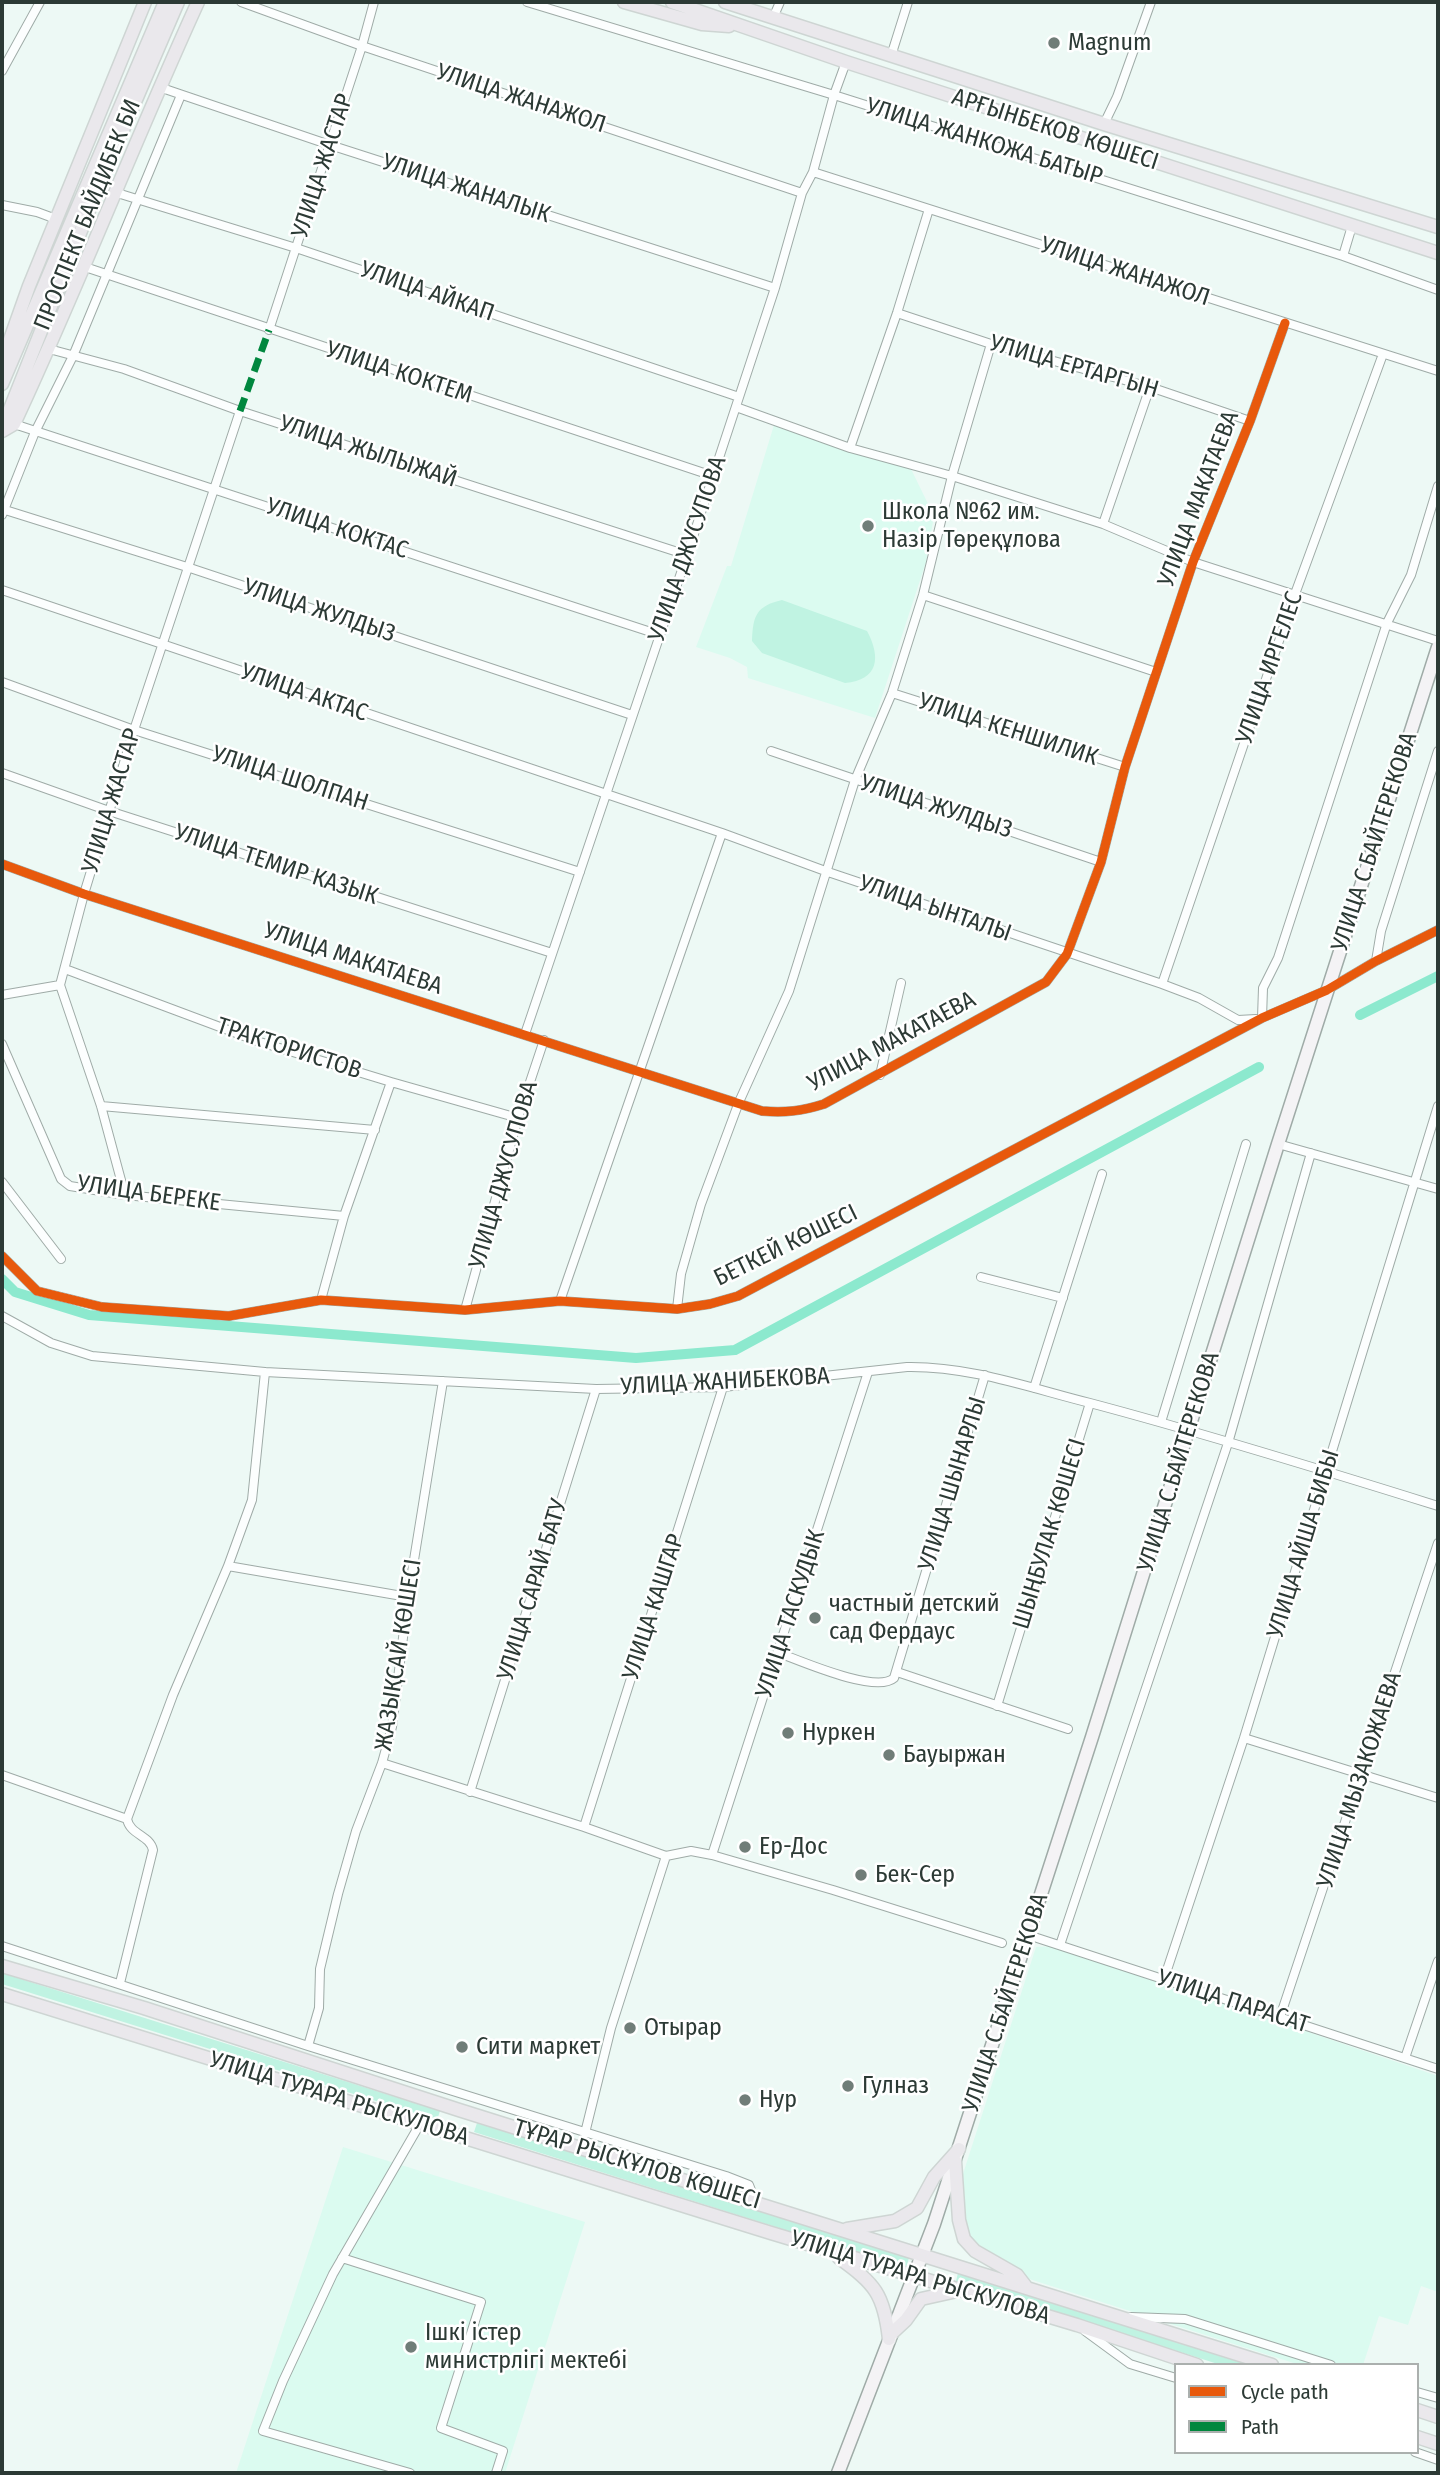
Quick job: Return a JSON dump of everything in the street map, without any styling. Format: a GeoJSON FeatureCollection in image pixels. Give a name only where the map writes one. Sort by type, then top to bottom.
{"type":"FeatureCollection","features":[{"type":"Feature","properties":{"kind":"main road"},"geometry":{"type":"LineString","coordinates":[[2,362],[56,219],[145,2]]}},
{"type":"Feature","properties":{"kind":"main road"},"geometry":{"type":"LineString","coordinates":[[2,384],[165,2]]}},
{"type":"Feature","properties":{"kind":"main road","name":"ПРОСПЕКТ БАЙДИБЕК БИ"},"geometry":{"type":"LineString","coordinates":[[6,428],[98,188],[178,2]]}},
{"type":"Feature","properties":{"kind":"main road"},"geometry":{"type":"LineString","coordinates":[[6,428],[49,349],[159,87],[198,2]]}},
{"type":"Feature","properties":{"kind":"main road"},"geometry":{"type":"LineString","coordinates":[[624,2],[702,24],[746,28]]}},
{"type":"Feature","properties":{"kind":"main road","name":"АРҒЫНБЕКОВ КӨШЕСІ"},"geometry":{"type":"LineString","coordinates":[[672,2],[846,62],[1438,253]]}},
{"type":"Feature","properties":{"kind":"main road","name":"АРҒЫНБЕКОВ КӨШЕСІ"},"geometry":{"type":"LineString","coordinates":[[725,2],[1104,124],[1438,227]]}},
{"type":"Feature","properties":{"kind":"main road"},"geometry":{"type":"LineString","coordinates":[[734,2],[748,9]]}},
{"type":"Feature","properties":{"kind":"main road","name":"УЛИЦА С.БАЙТЕРЕКОВА"},"geometry":{"type":"LineString","coordinates":[[838,2473],[924,2255],[957,2155],[1438,647]]}},
{"type":"Feature","properties":{"kind":"main road","name":"ТҰРАР РЫСКҰЛОВ КӨШЕСІ"},"geometry":{"type":"LineString","coordinates":[[2,1966],[144,2008],[459,2110],[1266,2363]]}},
{"type":"Feature","properties":{"kind":"main road","name":"УЛИЦА ТУРАРА РЫСКУЛОВА"},"geometry":{"type":"LineString","coordinates":[[2,1994],[1076,2325],[1191,2363]]}},
{"type":"Feature","properties":{"kind":"main road"},"geometry":{"type":"LineString","coordinates":[[452,2134],[459,2110]]}},
{"type":"Feature","properties":{"kind":"main road"},"geometry":{"type":"LineString","coordinates":[[844,2230],[895,2221],[917,2208],[934,2176],[957,2155]]}},
{"type":"Feature","properties":{"kind":"main road"},"geometry":{"type":"LineString","coordinates":[[957,2155],[958,2220],[964,2239],[975,2250],[1017,2275],[1028,2288]]}},
{"type":"Feature","properties":{"kind":"main road"},"geometry":{"type":"LineString","coordinates":[[830,2251],[866,2278],[869,2286],[881,2297],[890,2337]]}},
{"type":"Feature","properties":{"kind":"main road"},"geometry":{"type":"LineString","coordinates":[[890,2337],[921,2299],[960,2291]]}},
{"type":"Feature","properties":{"kind":"main road"},"geometry":{"type":"LineString","coordinates":[[1419,2411],[1438,2417]]}},
{"type":"Feature","properties":{"kind":"main road"},"geometry":{"type":"LineString","coordinates":[[1419,2438],[1438,2444]]}},
{"type":"Feature","properties":{"kind":"street"},"geometry":{"type":"LineString","coordinates":[[2,71],[40,2]]}},
{"type":"Feature","properties":{"kind":"street","name":"УЛИЦА ЖАНАЖОЛ"},"geometry":{"type":"LineString","coordinates":[[241,2],[362,46],[802,193]]}},
{"type":"Feature","properties":{"kind":"street","name":"УЛИЦА ЖАСТАР"},"geometry":{"type":"LineString","coordinates":[[269,330],[374,2]]}},
{"type":"Feature","properties":{"kind":"street","name":"УЛИЦА ЖАНКОЖА БАТЫР"},"geometry":{"type":"LineString","coordinates":[[527,2],[834,95],[1343,256],[1438,289]]}},
{"type":"Feature","properties":{"kind":"street"},"geometry":{"type":"LineString","coordinates":[[773,18],[780,2]]}},
{"type":"Feature","properties":{"kind":"street"},"geometry":{"type":"LineString","coordinates":[[891,56],[908,2]]}},
{"type":"Feature","properties":{"kind":"street"},"geometry":{"type":"LineString","coordinates":[[1104,124],[1117,97],[1151,2]]}},
{"type":"Feature","properties":{"kind":"street","name":"УЛИЦА ДЖУСУПОВА"},"geometry":{"type":"LineString","coordinates":[[525,1034],[736,407],[775,288],[802,193],[813,172],[846,62]]}},
{"type":"Feature","properties":{"kind":"street","name":"УЛИЦА ЖАНАЛЫК"},"geometry":{"type":"LineString","coordinates":[[159,87],[775,288]]}},
{"type":"Feature","properties":{"kind":"street"},"geometry":{"type":"LineString","coordinates":[[3,511],[35,432],[73,356],[181,95]]}},
{"type":"Feature","properties":{"kind":"street","name":"УЛИЦА ЖАНАЖОЛ"},"geometry":{"type":"LineString","coordinates":[[813,172],[1438,371]]}},
{"type":"Feature","properties":{"kind":"street","name":"УЛИЦА АЙКАП"},"geometry":{"type":"LineString","coordinates":[[114,192],[296,248],[739,397]]}},
{"type":"Feature","properties":{"kind":"street"},"geometry":{"type":"LineString","coordinates":[[2,205],[56,219]]}},
{"type":"Feature","properties":{"kind":"street"},"geometry":{"type":"LineString","coordinates":[[850,448],[897,313],[929,209]]}},
{"type":"Feature","properties":{"kind":"street"},"geometry":{"type":"LineString","coordinates":[[1343,256],[1352,226]]}},
{"type":"Feature","properties":{"kind":"street","name":"УЛИЦА КОКТЕМ"},"geometry":{"type":"LineString","coordinates":[[85,267],[713,475]]}},
{"type":"Feature","properties":{"kind":"street","name":"УЛИЦА ЕРТАРГЫН"},"geometry":{"type":"LineString","coordinates":[[897,313],[990,344],[1150,387],[1251,421]]}},
{"type":"Feature","properties":{"kind":"street","name":"УЛИЦА МАКАТАЕВА"},"geometry":{"type":"LineString","coordinates":[[2,864],[84,894],[762,1111],[800,1111],[824,1104],[1046,982],[1068,954],[1101,862],[1125,767],[1193,562],[1251,421],[1285,323]]}},
{"type":"Feature","properties":{"kind":"street"},"geometry":{"type":"LineString","coordinates":[[677,1309],[681,1274],[701,1205],[739,1102],[789,990],[855,780],[892,693],[923,595],[952,476],[990,344]]}},
{"type":"Feature","properties":{"kind":"street","name":"УЛИЦА ЖЫЛЫЖАЙ"},"geometry":{"type":"LineString","coordinates":[[49,349],[124,369],[240,411],[687,555]]}},
{"type":"Feature","properties":{"kind":"street","name":"УЛИЦА ИРГЕЛЕС"},"geometry":{"type":"LineString","coordinates":[[1162,984],[1295,594],[1383,354]]}},
{"type":"Feature","properties":{"kind":"street"},"geometry":{"type":"LineString","coordinates":[[1102,524],[1150,387]]}},
{"type":"Feature","properties":{"kind":"street"},"geometry":{"type":"LineString","coordinates":[[736,407],[850,448],[952,476],[1102,524],[1193,562],[1438,641]]}},
{"type":"Feature","properties":{"kind":"street","name":"УЛИЦА ЖАСТАР"},"geometry":{"type":"LineString","coordinates":[[61,985],[84,894],[134,730],[240,411]]}},
{"type":"Feature","properties":{"kind":"street","name":"УЛИЦА КОКТАС"},"geometry":{"type":"LineString","coordinates":[[6,428],[35,432],[214,488],[660,635]]}},
{"type":"Feature","properties":{"kind":"street"},"geometry":{"type":"LineString","coordinates":[[1438,486],[1411,575],[1387,623],[1278,958],[1263,988],[1262,1018],[1327,990],[1376,961],[1438,930]]}},
{"type":"Feature","properties":{"kind":"street","name":"УЛИЦА ЖУЛДЫЗ"},"geometry":{"type":"LineString","coordinates":[[3,511],[187,567],[632,715]]}},
{"type":"Feature","properties":{"kind":"street","name":"УЛИЦА АКТАС"},"geometry":{"type":"LineString","coordinates":[[2,590],[607,795]]}},
{"type":"Feature","properties":{"kind":"street"},"geometry":{"type":"LineString","coordinates":[[923,595],[1156,672]]}},
{"type":"Feature","properties":{"kind":"street","name":"УЛИЦА ШОЛПАН"},"geometry":{"type":"LineString","coordinates":[[2,682],[134,730],[580,872]]}},
{"type":"Feature","properties":{"kind":"street","name":"УЛИЦА КЕНШИЛИК"},"geometry":{"type":"LineString","coordinates":[[892,693],[1125,767]]}},
{"type":"Feature","properties":{"kind":"street","name":"УЛИЦА ЖУЛДЫЗ"},"geometry":{"type":"LineString","coordinates":[[771,751],[1101,862]]}},
{"type":"Feature","properties":{"kind":"street"},"geometry":{"type":"LineString","coordinates":[[1376,961],[1381,931],[1438,751]]}},
{"type":"Feature","properties":{"kind":"street","name":"УЛИЦА ТЕМИР КАЗЫК"},"geometry":{"type":"LineString","coordinates":[[2,773],[109,811],[552,953]]}},
{"type":"Feature","properties":{"kind":"street","name":"УЛИЦА ЫНТАЛЫ"},"geometry":{"type":"LineString","coordinates":[[607,795],[1162,984],[1199,998],[1238,1020],[1262,1018]]}},
{"type":"Feature","properties":{"kind":"street"},"geometry":{"type":"LineString","coordinates":[[560,1301],[722,833]]}},
{"type":"Feature","properties":{"kind":"street","name":"ТРАКТОРИСТОВ"},"geometry":{"type":"LineString","coordinates":[[65,969],[260,1042],[518,1118]]}},
{"type":"Feature","properties":{"kind":"street"},"geometry":{"type":"LineString","coordinates":[[880,1075],[901,984]]}},
{"type":"Feature","properties":{"kind":"street"},"geometry":{"type":"LineString","coordinates":[[2,995],[61,985],[101,1106],[125,1195]]}},
{"type":"Feature","properties":{"kind":"street","name":"БЕТКЕЙ КӨШЕСІ"},"geometry":{"type":"LineString","coordinates":[[2,1256],[37,1291],[102,1307],[229,1316],[321,1300],[465,1310],[560,1301],[677,1309],[710,1304],[738,1296],[1262,1018]]}},
{"type":"Feature","properties":{"kind":"street","name":"УЛИЦА ДЖУСУПОВА"},"geometry":{"type":"LineString","coordinates":[[465,1310],[518,1118],[544,1040]]}},
{"type":"Feature","properties":{"kind":"street","name":"УЛИЦА БЕРЕКЕ"},"geometry":{"type":"LineString","coordinates":[[2,1044],[61,1179],[69,1186],[125,1195],[344,1216]]}},
{"type":"Feature","properties":{"kind":"street"},"geometry":{"type":"LineString","coordinates":[[321,1300],[344,1216],[391,1082]]}},
{"type":"Feature","properties":{"kind":"street"},"geometry":{"type":"LineString","coordinates":[[101,1106],[375,1129]]}},
{"type":"Feature","properties":{"kind":"street","name":"УЛИЦА АЙША БИБЫ"},"geometry":{"type":"LineString","coordinates":[[1164,1979],[1244,1738],[1438,1106]]}},
{"type":"Feature","properties":{"kind":"street"},"geometry":{"type":"LineString","coordinates":[[1161,1422],[1246,1144]]}},
{"type":"Feature","properties":{"kind":"street"},"geometry":{"type":"LineString","coordinates":[[1278,1144],[1438,1189]]}},
{"type":"Feature","properties":{"kind":"street"},"geometry":{"type":"LineString","coordinates":[[1060,1945],[1228,1443],[1311,1153]]}},
{"type":"Feature","properties":{"kind":"street"},"geometry":{"type":"LineString","coordinates":[[1034,1388],[1102,1174]]}},
{"type":"Feature","properties":{"kind":"street"},"geometry":{"type":"LineString","coordinates":[[2,1182],[61,1259]]}},
{"type":"Feature","properties":{"kind":"street"},"geometry":{"type":"LineString","coordinates":[[981,1277],[1063,1298]]}},
{"type":"Feature","properties":{"kind":"street","name":"УЛИЦА ЖАНИБЕКОВА"},"geometry":{"type":"LineString","coordinates":[[2,1316],[51,1343],[92,1356],[265,1372],[596,1389],[723,1387],[931,1367],[985,1375],[1161,1422],[1438,1506]]}},
{"type":"Feature","properties":{"kind":"street"},"geometry":{"type":"LineString","coordinates":[[120,1983],[153,1850],[150,1841],[130,1828],[127,1819],[173,1695],[228,1566],[252,1500],[265,1372]]}},
{"type":"Feature","properties":{"kind":"street","name":"УЛИЦА ТАСКУДЫК"},"geometry":{"type":"LineString","coordinates":[[712,1855],[868,1372]]}},
{"type":"Feature","properties":{"kind":"street","name":"УЛИЦА ШЫНАРЛЫ"},"geometry":{"type":"LineString","coordinates":[[897,1672],[985,1375]]}},
{"type":"Feature","properties":{"kind":"street","name":"ЖАЗЫҚСАЙ КӨШЕСІ"},"geometry":{"type":"LineString","coordinates":[[308,2046],[319,2008],[320,1969],[338,1894],[356,1831],[382,1763],[392,1727],[408,1597],[443,1381]]}},
{"type":"Feature","properties":{"kind":"street","name":"УЛИЦА КАШГАР"},"geometry":{"type":"LineString","coordinates":[[584,1827],[723,1387]]}},
{"type":"Feature","properties":{"kind":"street","name":"УЛИЦА САРАЙ БАТУ"},"geometry":{"type":"LineString","coordinates":[[470,1792],[596,1389]]}},
{"type":"Feature","properties":{"kind":"street","name":"ШЫҢБУЛАК КӨШЕСІ"},"geometry":{"type":"LineString","coordinates":[[998,1706],[1090,1404]]}},
{"type":"Feature","properties":{"kind":"street","name":"УЛИЦА МЫЗАКОЖАЕВА"},"geometry":{"type":"LineString","coordinates":[[1280,2017],[1438,1543]]}},
{"type":"Feature","properties":{"kind":"street"},"geometry":{"type":"LineString","coordinates":[[228,1566],[408,1597]]}},
{"type":"Feature","properties":{"kind":"street"},"geometry":{"type":"LineString","coordinates":[[779,1653],[846,1676],[880,1684],[891,1682],[897,1672],[1068,1729]]}},
{"type":"Feature","properties":{"kind":"street"},"geometry":{"type":"LineString","coordinates":[[1244,1738],[1438,1798]]}},
{"type":"Feature","properties":{"kind":"street"},"geometry":{"type":"LineString","coordinates":[[382,1763],[666,1856],[691,1851],[712,1855],[1002,1943]]}},
{"type":"Feature","properties":{"kind":"street"},"geometry":{"type":"LineString","coordinates":[[2,1775],[127,1819]]}},
{"type":"Feature","properties":{"kind":"street"},"geometry":{"type":"LineString","coordinates":[[585,2133],[611,2028],[666,1856]]}},
{"type":"Feature","properties":{"kind":"street","name":"УЛИЦА ПАРАСАТ"},"geometry":{"type":"LineString","coordinates":[[1028,1935],[1438,2069]]}},
{"type":"Feature","properties":{"kind":"street"},"geometry":{"type":"LineString","coordinates":[[2,1947],[749,2185],[756,2203]]}},
{"type":"Feature","properties":{"kind":"street"},"geometry":{"type":"LineString","coordinates":[[1405,2058],[1438,1961]]}},
{"type":"Feature","properties":{"kind":"street"},"geometry":{"type":"LineString","coordinates":[[144,2008],[148,1992]]}},
{"type":"Feature","properties":{"kind":"street"},"geometry":{"type":"LineString","coordinates":[[410,2473],[263,2431],[289,2369],[342,2258],[420,2124]]}},
{"type":"Feature","properties":{"kind":"street"},"geometry":{"type":"LineString","coordinates":[[342,2258],[481,2302],[441,2428],[503,2451],[496,2473]]}},
{"type":"Feature","properties":{"kind":"street"},"geometry":{"type":"LineString","coordinates":[[1114,2316],[1185,2319],[1325,2363]]}},
{"type":"Feature","properties":{"kind":"street"},"geometry":{"type":"LineString","coordinates":[[1076,2325],[1130,2364],[1174,2377]]}},
{"type":"Feature","properties":{"kind":"street"},"geometry":{"type":"LineString","coordinates":[[1419,2393],[1438,2399]]}},
{"type":"Feature","properties":{"kind":"street"},"geometry":{"type":"LineString","coordinates":[[1419,2453],[1438,2460]]}},
{"type":"Feature","properties":{"kind":"shaded area"},"geometry":{"type":"Polygon","coordinates":[[[774,425],[911,469],[934,516],[926,562],[875,718],[748,678],[747,667],[730,658],[696,647],[727,566],[731,566],[774,425]]]}},
{"type":"Feature","properties":{"kind":"shaded area"},"geometry":{"type":"Polygon","coordinates":[[[782,600],[867,631],[875,658],[871,672],[856,681],[845,683],[762,653],[752,641],[755,619],[766,605],[782,600]]]}},
{"type":"Feature","properties":{"kind":"shaded area"},"geometry":{"type":"Polygon","coordinates":[[[1054,1946],[1438,2076],[1438,2292],[1421,2286],[1408,2325],[1379,2316],[1364,2363],[1294,2363],[1023,2277],[970,2250],[956,2235],[952,2208],[1036,1947],[1054,1946]]]}},
{"type":"Feature","properties":{"kind":"shaded area"},"geometry":{"type":"Polygon","coordinates":[[[2,1973],[440,2111],[437,2120],[2,1984],[2,1973]]]}},
{"type":"Feature","properties":{"kind":"shaded area"},"geometry":{"type":"Polygon","coordinates":[[[477,2123],[909,2258],[906,2268],[474,2132],[477,2123]]]}},
{"type":"Feature","properties":{"kind":"shaded area","name":"Ішкі істер министрлігі мектебі"},"geometry":{"type":"Polygon","coordinates":[[[343,2147],[585,2222],[505,2473],[236,2473],[343,2147]]]}},
{"type":"Feature","properties":{"kind":"shaded area"},"geometry":{"type":"Polygon","coordinates":[[[958,2273],[1242,2363],[1215,2363],[956,2281],[958,2273]]]}},
{"type":"Feature","properties":{"kind":"waterway"},"geometry":{"type":"LineString","coordinates":[[1360,1015],[1438,976]]}},
{"type":"Feature","properties":{"kind":"waterway"},"geometry":{"type":"LineString","coordinates":[[2,1279],[15,1292],[89,1315],[636,1358],[735,1350],[1259,1067]]}},
{"type":"Feature","properties":{"kind":"marked path"},"geometry":{"type":"LineString","coordinates":[[240,411],[269,330]]}},
{"type":"Feature","properties":{"kind":"cycle path"},"geometry":{"type":"LineString","coordinates":[[2,864],[84,894],[762,1111],[793,1111],[824,1104],[1046,982],[1067,954],[1101,862],[1125,767],[1193,562],[1250,421],[1285,323]]}},
{"type":"Feature","properties":{"kind":"cycle path"},"geometry":{"type":"LineString","coordinates":[[2,1256],[37,1291],[102,1307],[229,1316],[321,1300],[465,1310],[560,1301],[677,1309],[710,1304],[738,1296],[1262,1018],[1327,990],[1376,961],[1438,930]]}},
{"type":"Feature","properties":{"kind":"place","name":"Magnum"},"geometry":{"type":"Point","coordinates":[1054,43]}},
{"type":"Feature","properties":{"kind":"place","name":"Школа №62 им. Назір Төреқұлова"},"geometry":{"type":"Point","coordinates":[868,526]}},
{"type":"Feature","properties":{"kind":"place","name":"частный детский сад Фердаус"},"geometry":{"type":"Point","coordinates":[815,1618]}},
{"type":"Feature","properties":{"kind":"place","name":"Нуркен"},"geometry":{"type":"Point","coordinates":[788,1733]}},
{"type":"Feature","properties":{"kind":"place","name":"Бауыржан"},"geometry":{"type":"Point","coordinates":[889,1755]}},
{"type":"Feature","properties":{"kind":"place","name":"Ер-Дос"},"geometry":{"type":"Point","coordinates":[745,1847]}},
{"type":"Feature","properties":{"kind":"place","name":"Бек-Сер"},"geometry":{"type":"Point","coordinates":[861,1875]}},
{"type":"Feature","properties":{"kind":"place","name":"Отырар"},"geometry":{"type":"Point","coordinates":[630,2028]}},
{"type":"Feature","properties":{"kind":"place","name":"Сити маркет"},"geometry":{"type":"Point","coordinates":[462,2047]}},
{"type":"Feature","properties":{"kind":"place","name":"Гулназ"},"geometry":{"type":"Point","coordinates":[848,2086]}},
{"type":"Feature","properties":{"kind":"place","name":"Нур"},"geometry":{"type":"Point","coordinates":[745,2100]}},
{"type":"Feature","properties":{"kind":"place","name":"Ішкі істер министрлігі мектебі"},"geometry":{"type":"Point","coordinates":[411,2347]}}]}
